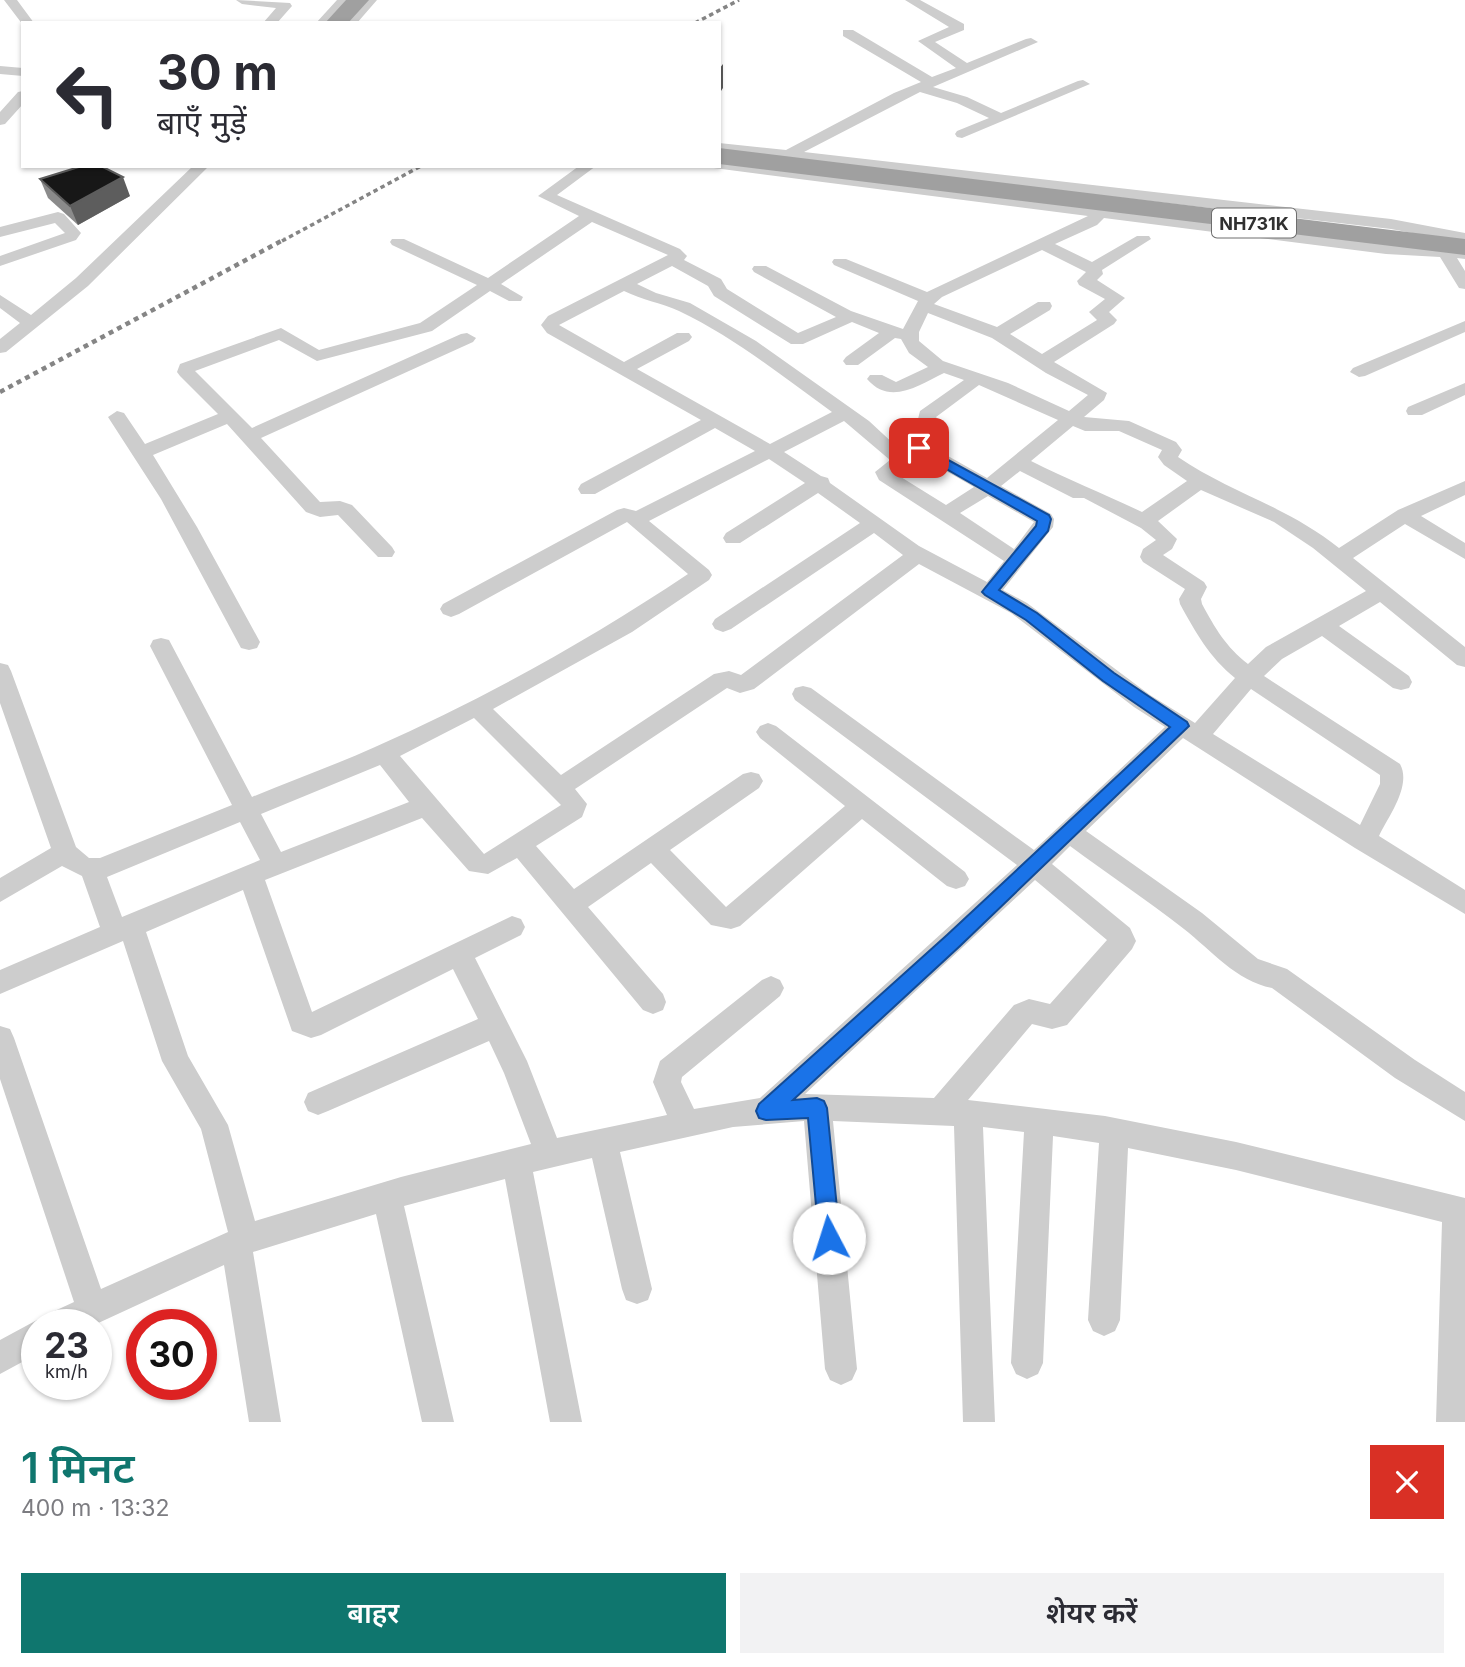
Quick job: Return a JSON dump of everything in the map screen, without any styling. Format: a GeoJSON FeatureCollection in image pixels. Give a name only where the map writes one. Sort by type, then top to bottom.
{"type":"FeatureCollection","features":[{"type":"Feature","properties":{"kind":"highway"},"geometry":{"type":"LineString","coordinates":[[338,21],[358,0]]}},
{"type":"Feature","properties":{"kind":"highway","name":"NH731K"},"geometry":{"type":"LineString","coordinates":[[721,156],[1455,250]]}},
{"type":"Feature","properties":{"kind":"street"},"geometry":{"type":"LineString","coordinates":[[10,0],[26,21]]}},
{"type":"Feature","properties":{"kind":"street"},"geometry":{"type":"LineString","coordinates":[[242,0],[286,6],[271,21]]}},
{"type":"Feature","properties":{"kind":"street"},"geometry":{"type":"LineString","coordinates":[[324,21],[344,0]]}},
{"type":"Feature","properties":{"kind":"street"},"geometry":{"type":"LineString","coordinates":[[352,21],[371,0]]}},
{"type":"Feature","properties":{"kind":"street"},"geometry":{"type":"LineString","coordinates":[[911,0],[959,27],[925,41],[967,69]]}},
{"type":"Feature","properties":{"kind":"street"},"geometry":{"type":"LineString","coordinates":[[848,33],[926,85],[1001,118]]}},
{"type":"Feature","properties":{"kind":"street"},"geometry":{"type":"LineString","coordinates":[[790,154],[888,101],[1031,43]]}},
{"type":"Feature","properties":{"kind":"street"},"geometry":{"type":"LineString","coordinates":[[0,70],[21,72]]}},
{"type":"Feature","properties":{"kind":"street"},"geometry":{"type":"LineString","coordinates":[[962,134],[1083,84]]}},
{"type":"Feature","properties":{"kind":"street"},"geometry":{"type":"LineString","coordinates":[[0,121],[21,97]]}},
{"type":"Feature","properties":{"kind":"street"},"geometry":{"type":"LineString","coordinates":[[721,147],[1391,224],[1465,238]]}},
{"type":"Feature","properties":{"kind":"street"},"geometry":{"type":"LineString","coordinates":[[721,165],[1386,249],[1455,250],[1465,254]]}},
{"type":"Feature","properties":{"kind":"street"},"geometry":{"type":"LineString","coordinates":[[0,348],[82,282],[200,168]]}},
{"type":"Feature","properties":{"kind":"street"},"geometry":{"type":"LineString","coordinates":[[586,168],[546,196],[679,254],[678,259],[550,325],[623,370],[821,482],[918,554],[1031,617],[1109,677],[1189,731],[1465,903]]}},
{"type":"Feature","properties":{"kind":"street"},"geometry":{"type":"LineString","coordinates":[[852,361],[901,334],[926,302],[947,286],[1094,220],[1099,214]]}},
{"type":"Feature","properties":{"kind":"street"},"geometry":{"type":"LineString","coordinates":[[385,552],[346,511],[336,508],[317,511],[250,436],[186,372],[186,368],[281,333],[317,356],[363,342],[421,330],[590,216]]}},
{"type":"Feature","properties":{"kind":"street"},"geometry":{"type":"LineString","coordinates":[[0,232],[58,217],[73,233],[70,237],[0,261]]}},
{"type":"Feature","properties":{"kind":"street"},"geometry":{"type":"LineString","coordinates":[[1094,269],[1143,240]]}},
{"type":"Feature","properties":{"kind":"street"},"geometry":{"type":"LineString","coordinates":[[398,242],[514,297]]}},
{"type":"Feature","properties":{"kind":"street"},"geometry":{"type":"LineString","coordinates":[[1042,244],[1094,269]]}},
{"type":"Feature","properties":{"kind":"street"},"geometry":{"type":"LineString","coordinates":[[1455,250],[1465,284]]}},
{"type":"Feature","properties":{"kind":"street"},"geometry":{"type":"LineString","coordinates":[[674,261],[710,280],[720,292],[797,340],[849,317],[857,317],[901,334],[915,349],[943,367],[978,378],[1091,427],[1122,425],[1169,446],[1172,450],[1168,457],[1171,461],[1201,481],[1280,517],[1340,557],[1465,659]]}},
{"type":"Feature","properties":{"kind":"street"},"geometry":{"type":"LineString","coordinates":[[841,262],[998,334],[1098,393],[1098,396],[988,487],[945,514]]}},
{"type":"Feature","properties":{"kind":"street"},"geometry":{"type":"LineString","coordinates":[[760,269],[849,317]]}},
{"type":"Feature","properties":{"kind":"street"},"geometry":{"type":"LineString","coordinates":[[1042,362],[1108,320],[1098,312],[1117,298],[1086,281],[1095,274],[1094,269]]}},
{"type":"Feature","properties":{"kind":"street"},"geometry":{"type":"LineString","coordinates":[[626,285],[650,297],[684,307],[750,345],[845,413],[900,458],[900,462],[885,472],[887,476],[976,531],[1016,560]]}},
{"type":"Feature","properties":{"kind":"street"},"geometry":{"type":"LineString","coordinates":[[0,300],[31,323]]}},
{"type":"Feature","properties":{"kind":"street"},"geometry":{"type":"LineString","coordinates":[[998,334],[1044,306]]}},
{"type":"Feature","properties":{"kind":"street"},"geometry":{"type":"LineString","coordinates":[[1359,372],[1465,326]]}},
{"type":"Feature","properties":{"kind":"street"},"geometry":{"type":"LineString","coordinates":[[623,370],[683,337]]}},
{"type":"Feature","properties":{"kind":"street"},"geometry":{"type":"LineString","coordinates":[[250,436],[467,338]]}},
{"type":"Feature","properties":{"kind":"street"},"geometry":{"type":"LineString","coordinates":[[876,379],[896,389],[943,367]]}},
{"type":"Feature","properties":{"kind":"street"},"geometry":{"type":"LineString","coordinates":[[978,378],[927,415],[927,419],[939,429],[919,448],[1044,519],[1043,527],[990,592]]}},
{"type":"Feature","properties":{"kind":"street"},"geometry":{"type":"LineString","coordinates":[[1415,411],[1465,388]]}},
{"type":"Feature","properties":{"kind":"street"},"geometry":{"type":"LineString","coordinates":[[451,609],[624,515],[638,518],[845,413]]}},
{"type":"Feature","properties":{"kind":"street"},"geometry":{"type":"LineString","coordinates":[[143,452],[230,416]]}},
{"type":"Feature","properties":{"kind":"street"},"geometry":{"type":"LineString","coordinates":[[117,417],[143,452],[176,505],[249,642]]}},
{"type":"Feature","properties":{"kind":"street"},"geometry":{"type":"LineString","coordinates":[[588,489],[714,421]]}},
{"type":"Feature","properties":{"kind":"street"},"geometry":{"type":"LineString","coordinates":[[1018,462],[1148,523],[1167,539],[1150,557],[1195,584],[1197,587],[1190,599],[1191,604],[1210,640],[1225,658],[1249,677],[1392,771],[1392,784],[1364,841]]}},
{"type":"Feature","properties":{"kind":"street"},"geometry":{"type":"LineString","coordinates":[[1148,523],[1148,518],[1201,481]]}},
{"type":"Feature","properties":{"kind":"street"},"geometry":{"type":"LineString","coordinates":[[733,538],[821,482]]}},
{"type":"Feature","properties":{"kind":"street"},"geometry":{"type":"LineString","coordinates":[[1340,557],[1405,515],[1465,487]]}},
{"type":"Feature","properties":{"kind":"street"},"geometry":{"type":"LineString","coordinates":[[1405,515],[1465,552]]}},
{"type":"Feature","properties":{"kind":"street"},"geometry":{"type":"LineString","coordinates":[[92,870],[247,811],[384,753],[477,707],[624,627],[701,579],[700,572],[639,523],[638,518]]}},
{"type":"Feature","properties":{"kind":"street"},"geometry":{"type":"LineString","coordinates":[[723,624],[875,523]]}},
{"type":"Feature","properties":{"kind":"street"},"geometry":{"type":"LineString","coordinates":[[559,788],[722,680],[729,679],[740,685],[746,683],[918,554]]}},
{"type":"Feature","properties":{"kind":"street"},"geometry":{"type":"LineString","coordinates":[[766,1111],[1069,832],[1189,731],[1274,653],[1381,592]]}},
{"type":"Feature","properties":{"kind":"street"},"geometry":{"type":"LineString","coordinates":[[1322,625],[1401,682]]}},
{"type":"Feature","properties":{"kind":"street"},"geometry":{"type":"LineString","coordinates":[[161,646],[247,811],[305,1025],[311,1026],[513,927]]}},
{"type":"Feature","properties":{"kind":"street"},"geometry":{"type":"LineString","coordinates":[[0,671],[65,852],[70,859],[92,870],[123,929],[176,1061],[214,1125],[241,1242],[265,1422]]}},
{"type":"Feature","properties":{"kind":"street"},"geometry":{"type":"LineString","coordinates":[[803,694],[1034,864],[1121,936],[1123,941],[1057,1016],[1029,1011],[1024,1014],[954,1113],[979,1422]]}},
{"type":"Feature","properties":{"kind":"street"},"geometry":{"type":"LineString","coordinates":[[384,753],[426,806],[478,864],[488,864],[573,810],[575,804],[477,707]]}},
{"type":"Feature","properties":{"kind":"street"},"geometry":{"type":"LineString","coordinates":[[768,732],[956,879]]}},
{"type":"Feature","properties":{"kind":"street"},"geometry":{"type":"LineString","coordinates":[[571,905],[751,781]]}},
{"type":"Feature","properties":{"kind":"street"},"geometry":{"type":"LineString","coordinates":[[0,982],[263,870],[426,806]]}},
{"type":"Feature","properties":{"kind":"street"},"geometry":{"type":"LineString","coordinates":[[653,849],[720,917],[731,918],[862,806]]}},
{"type":"Feature","properties":{"kind":"street"},"geometry":{"type":"LineString","coordinates":[[1069,832],[1193,921],[1250,967],[1261,974],[1278,977],[1405,1069],[1465,1108]]}},
{"type":"Feature","properties":{"kind":"street"},"geometry":{"type":"LineString","coordinates":[[520,844],[653,1002]]}},
{"type":"Feature","properties":{"kind":"street"},"geometry":{"type":"LineString","coordinates":[[2,884],[65,852]]}},
{"type":"Feature","properties":{"kind":"street"},"geometry":{"type":"LineString","coordinates":[[459,953],[517,1070],[549,1154]]}},
{"type":"Feature","properties":{"kind":"street"},"geometry":{"type":"LineString","coordinates":[[686,1124],[667,1082],[670,1070],[771,988]]}},
{"type":"Feature","properties":{"kind":"street"},"geometry":{"type":"LineString","coordinates":[[318,1102],[495,1025]]}},
{"type":"Feature","properties":{"kind":"street"},"geometry":{"type":"LineString","coordinates":[[0,1038],[92,1309],[241,1242],[387,1196],[516,1161],[733,1114],[817,1108],[954,1113],[1114,1132],[1236,1156],[1461,1212],[1452,1422]]}},
{"type":"Feature","properties":{"kind":"street"},"geometry":{"type":"LineString","coordinates":[[817,1108],[841,1369]]}},
{"type":"Feature","properties":{"kind":"street"},"geometry":{"type":"LineString","coordinates":[[1027,1363],[1039,1121]]}},
{"type":"Feature","properties":{"kind":"street"},"geometry":{"type":"LineString","coordinates":[[1104,1320],[1114,1132]]}},
{"type":"Feature","properties":{"kind":"street"},"geometry":{"type":"LineString","coordinates":[[603,1142],[637,1289]]}},
{"type":"Feature","properties":{"kind":"street"},"geometry":{"type":"LineString","coordinates":[[516,1161],[566,1422]]}},
{"type":"Feature","properties":{"kind":"street"},"geometry":{"type":"LineString","coordinates":[[387,1196],[438,1422]]}},
{"type":"Feature","properties":{"kind":"street"},"geometry":{"type":"LineString","coordinates":[[0,1358],[21,1346]]}},
{"type":"Feature","properties":{"kind":"building"},"geometry":{"type":"Polygon","coordinates":[[[76,168],[105,168],[123,177],[70,206],[40,179],[76,168]]]}},
{"type":"Feature","properties":{"kind":"railway"},"geometry":{"type":"LineString","coordinates":[[699,21],[739,0]]}},
{"type":"Feature","properties":{"kind":"railway"},"geometry":{"type":"LineString","coordinates":[[282,241],[417,168]]}},
{"type":"Feature","properties":{"kind":"railway"},"geometry":{"type":"LineString","coordinates":[[0,392],[285,239]]}},
{"type":"Feature","properties":{"kind":"route"},"geometry":{"type":"LineString","coordinates":[[829,1238],[817,1108],[766,1111],[954,941],[1181,726],[1142,701],[1031,617],[990,592],[1043,527],[1044,519],[919,448]]}}]}
